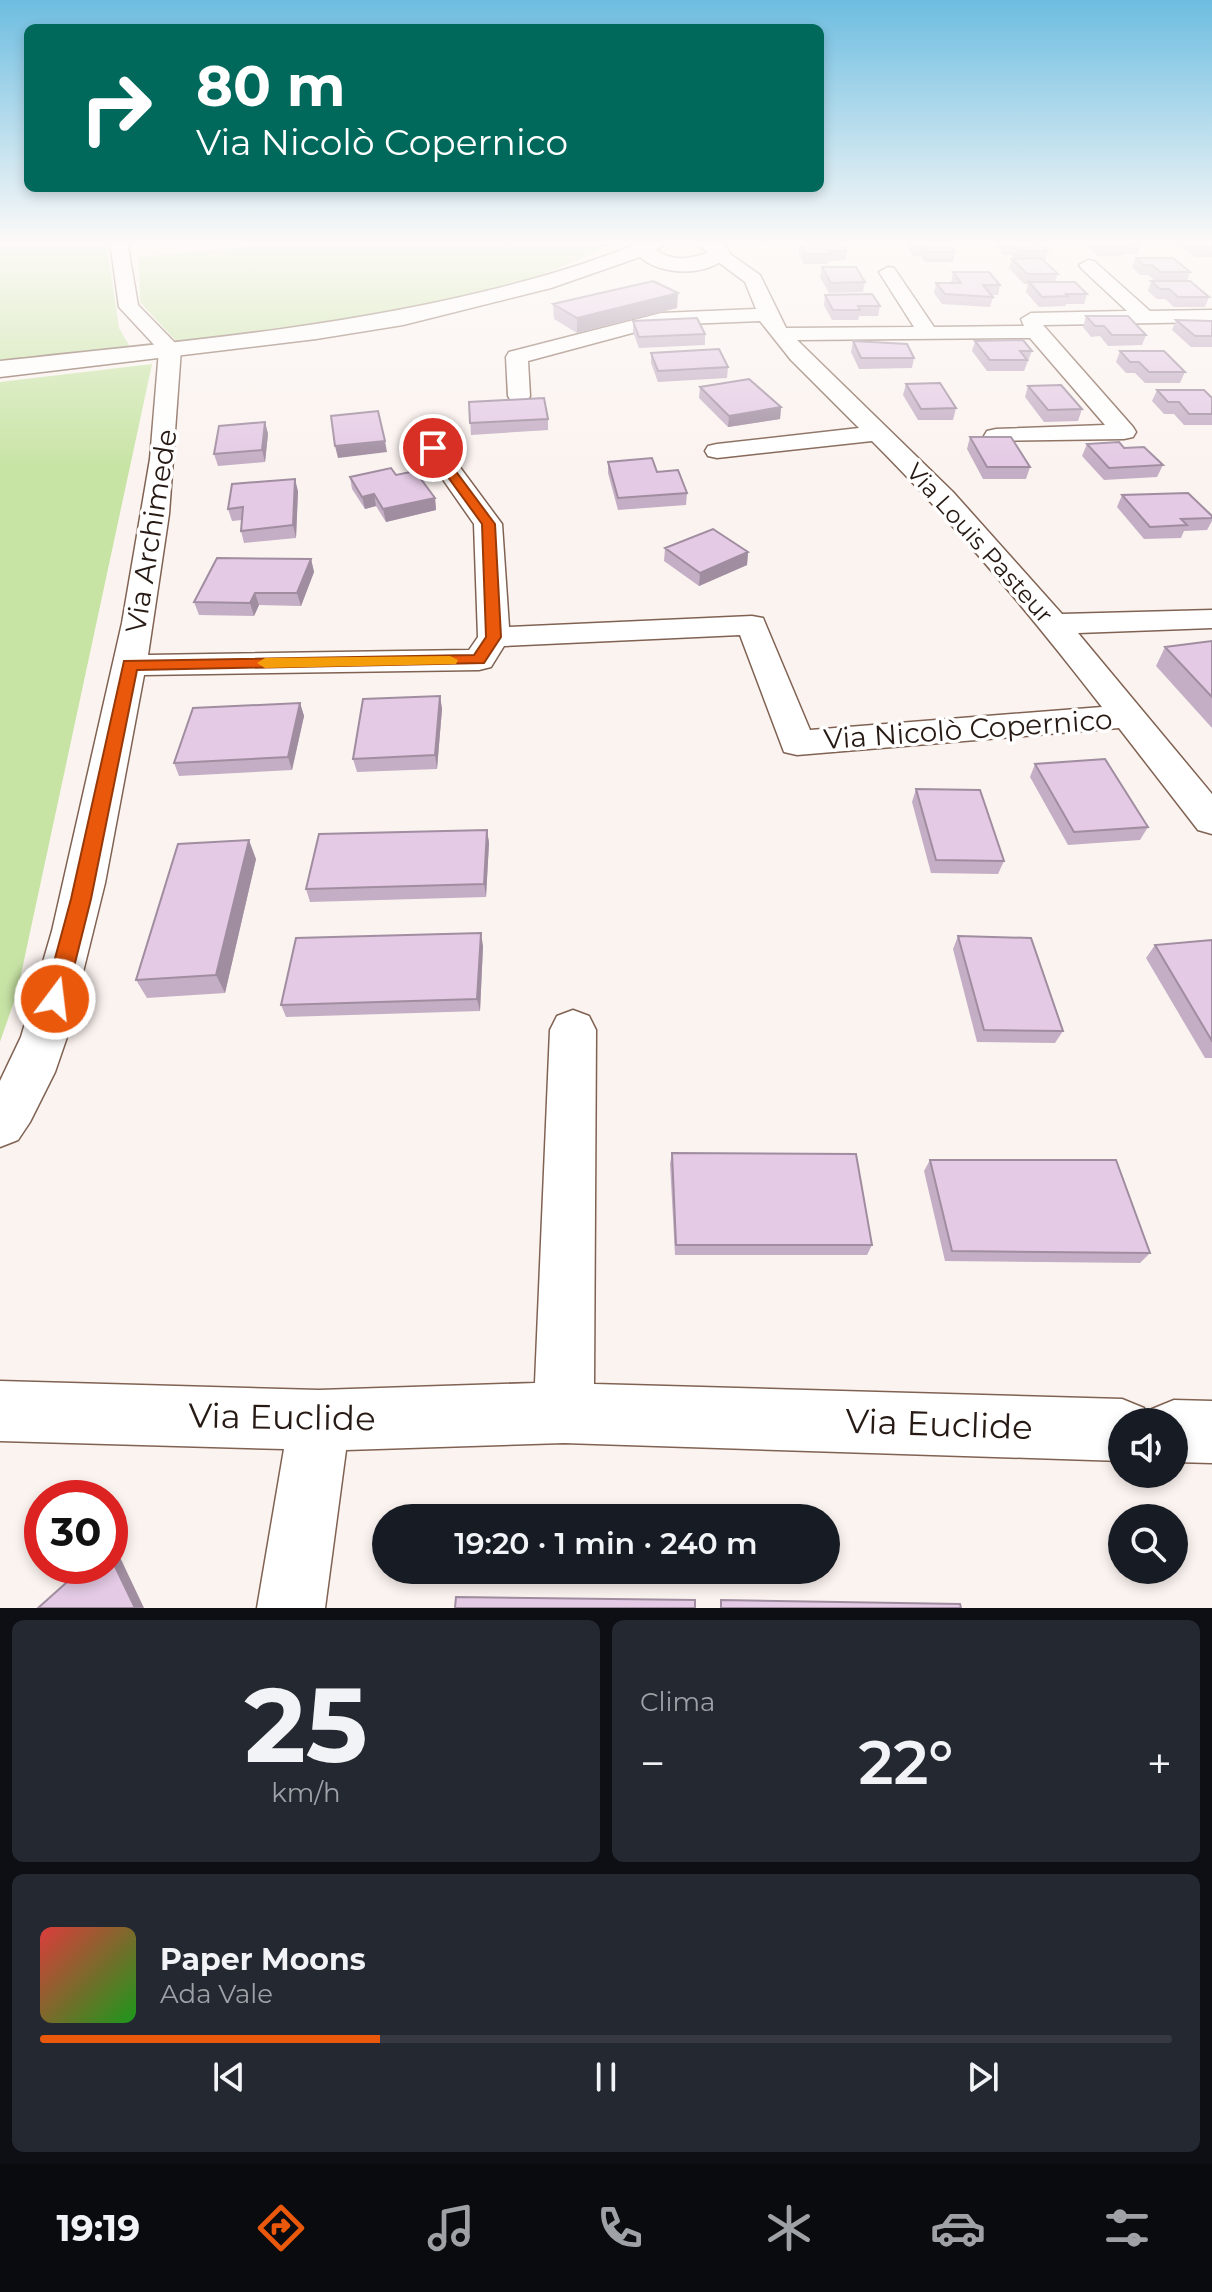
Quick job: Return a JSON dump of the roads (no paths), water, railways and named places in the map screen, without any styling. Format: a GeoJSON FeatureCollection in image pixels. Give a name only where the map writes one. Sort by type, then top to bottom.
{"type":"FeatureCollection","features":[{"type":"Feature","properties":{"kind":"street"},"geometry":{"type":"LineString","coordinates":[[138,316],[170,349]]}},
{"type":"Feature","properties":{"kind":"street"},"geometry":{"type":"LineString","coordinates":[[0,369],[410,316]]}},
{"type":"Feature","properties":{"kind":"street","name":"Via Louis Pasteur"},"geometry":{"type":"LineString","coordinates":[[771,316],[774,324],[875,433],[944,498],[1131,716],[1212,820]]}},
{"type":"Feature","properties":{"kind":"street"},"geometry":{"type":"LineString","coordinates":[[917,316],[923,326]]}},
{"type":"Feature","properties":{"kind":"street"},"geometry":{"type":"LineString","coordinates":[[519,396],[517,357],[661,319],[774,324],[1033,326],[1145,317],[1209,316]]}},
{"type":"Feature","properties":{"kind":"street"},"geometry":{"type":"LineString","coordinates":[[996,436],[1124,432],[1033,326]]}},
{"type":"Feature","properties":{"kind":"street","name":"Via Archimede"},"geometry":{"type":"LineString","coordinates":[[0,1123],[17,1101],[40,1056],[75,928],[130,665],[169,421],[170,349]]}},
{"type":"Feature","properties":{"kind":"street"},"geometry":{"type":"LineString","coordinates":[[717,451],[875,433]]}},
{"type":"Feature","properties":{"kind":"street"},"geometry":{"type":"LineString","coordinates":[[130,665],[479,660],[494,637],[488,524],[433,448]]}},
{"type":"Feature","properties":{"kind":"street"},"geometry":{"type":"LineString","coordinates":[[1054,624],[1212,619]]}},
{"type":"Feature","properties":{"kind":"street","name":"Via Nicolò Copernico"},"geometry":{"type":"LineString","coordinates":[[494,637],[752,625],[797,743],[1131,716]]}},
{"type":"Feature","properties":{"kind":"street"},"geometry":{"type":"LineString","coordinates":[[564,1413],[573,1030]]}},
{"type":"Feature","properties":{"kind":"street","name":"Via Euclide"},"geometry":{"type":"LineString","coordinates":[[0,1411],[319,1420],[564,1413],[1108,1430]]}},
{"type":"Feature","properties":{"kind":"street"},"geometry":{"type":"LineString","coordinates":[[291,1608],[319,1420]]}},
{"type":"Feature","properties":{"kind":"street"},"geometry":{"type":"LineString","coordinates":[[1188,1431],[1212,1432]]}}]}
